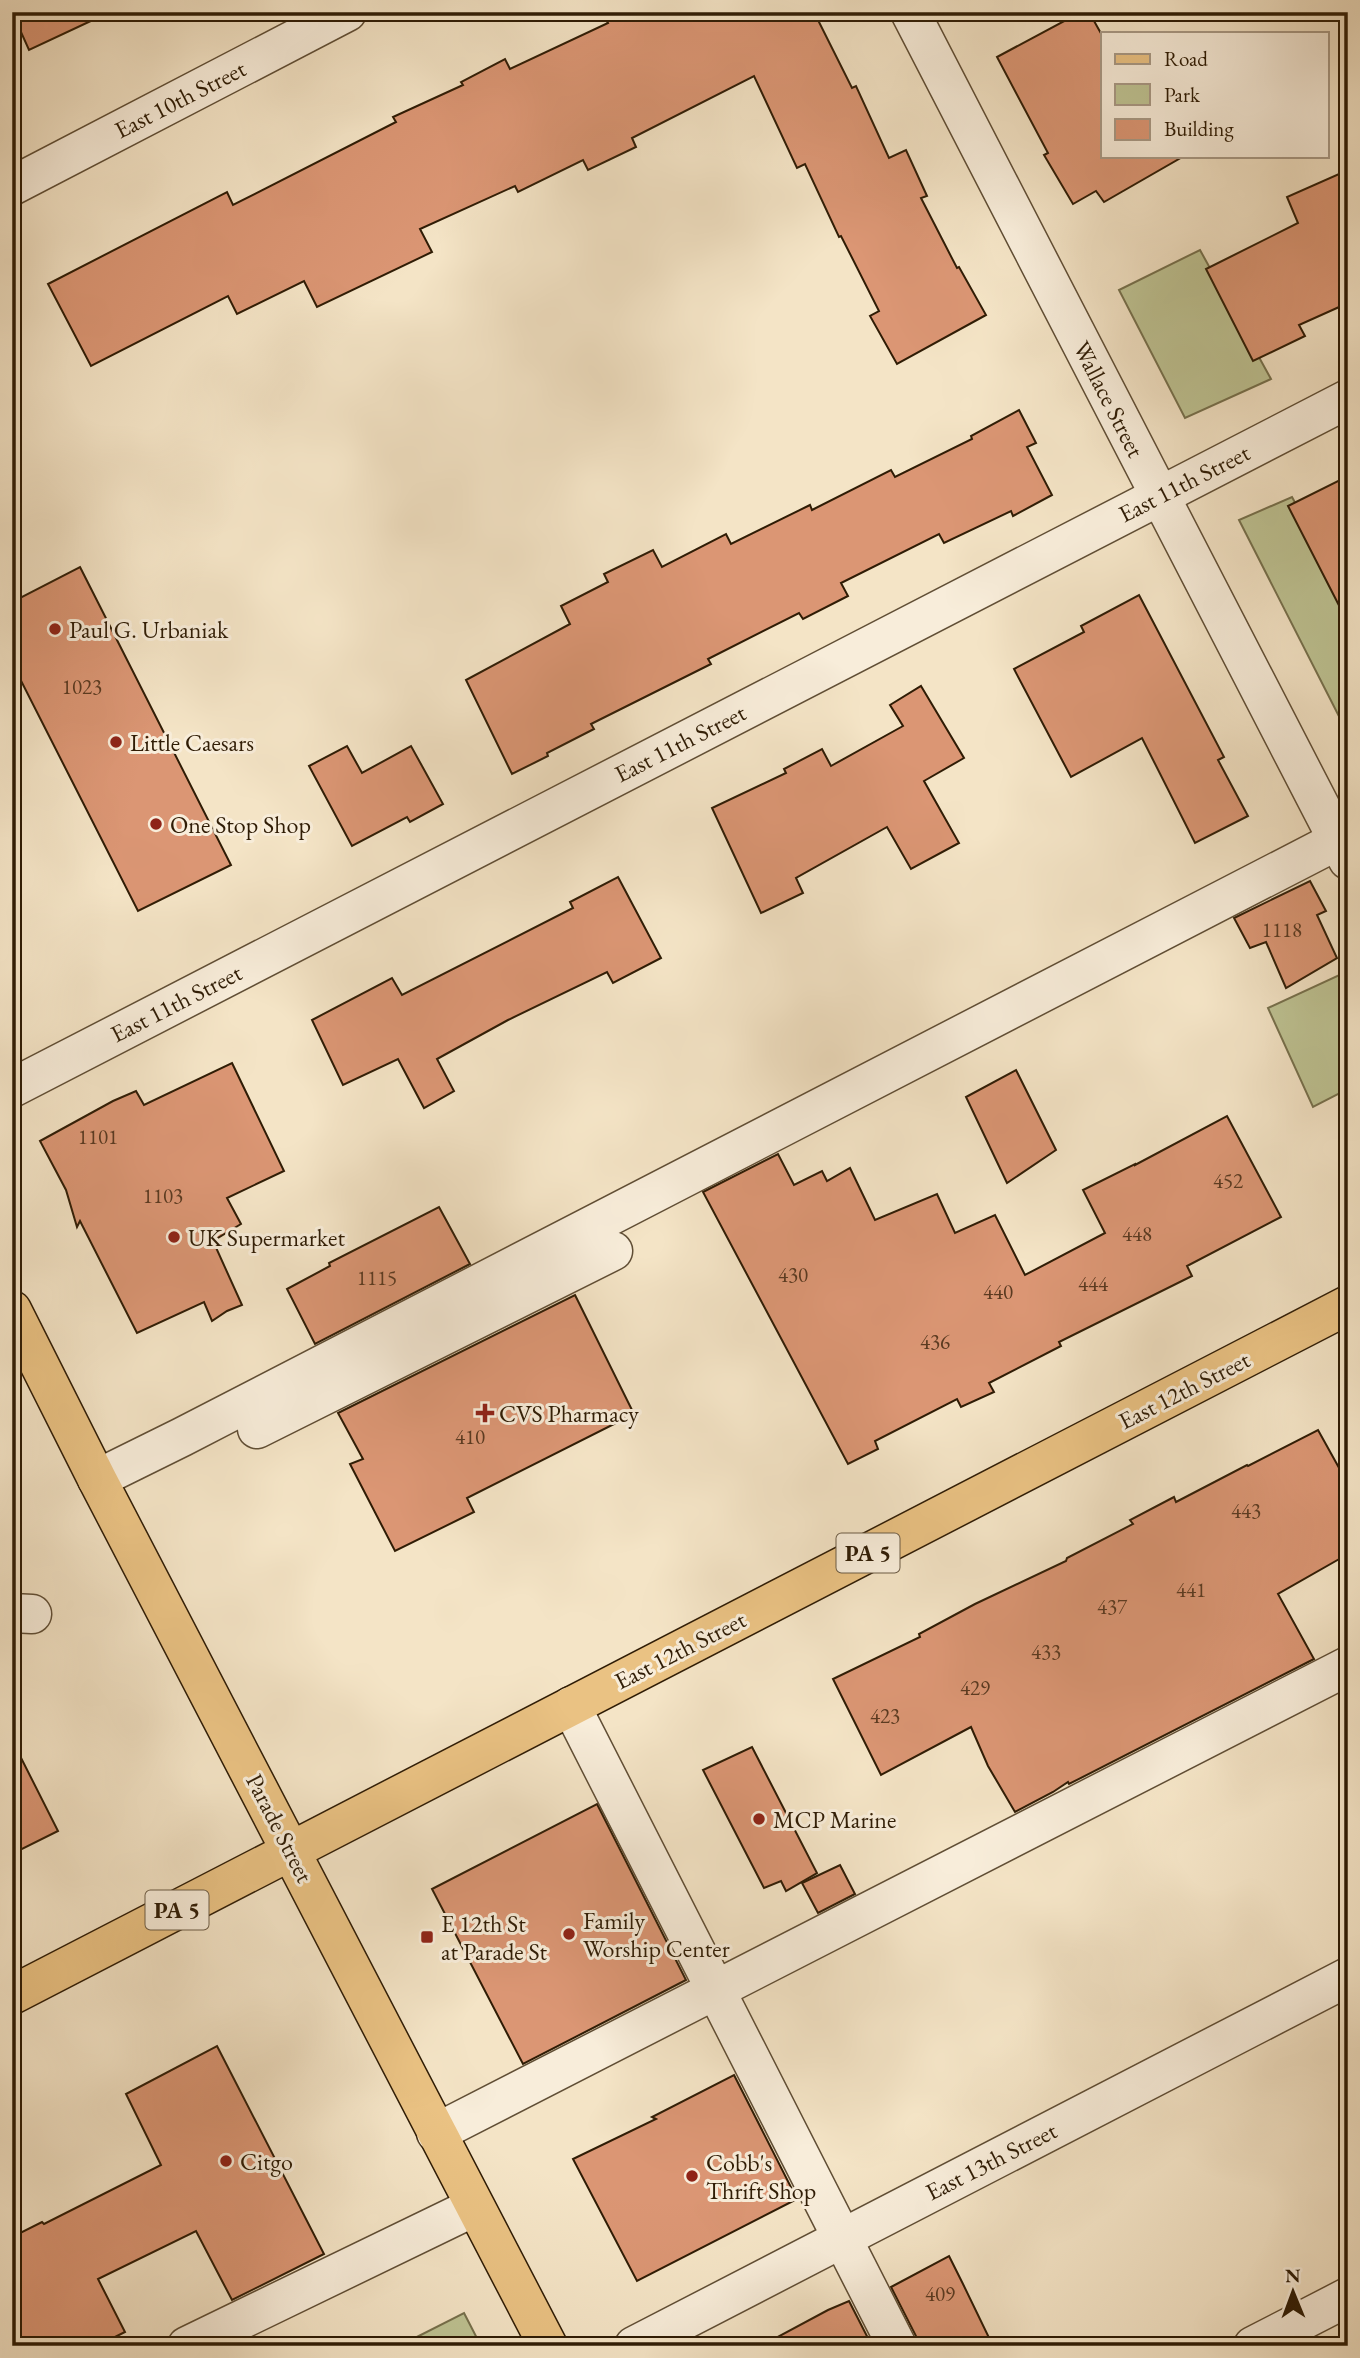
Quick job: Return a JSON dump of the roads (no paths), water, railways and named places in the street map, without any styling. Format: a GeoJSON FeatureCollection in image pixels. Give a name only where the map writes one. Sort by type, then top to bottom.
{"type":"FeatureCollection","features":[{"type":"Feature","properties":{"kind":"main road","name":"East 12th Street"},"geometry":{"type":"LineString","coordinates":[[12,1995],[1348,1305]]}},
{"type":"Feature","properties":{"kind":"main road","name":"Parade Street"},"geometry":{"type":"LineString","coordinates":[[12,1310],[97,1479],[548,2346]]}},
{"type":"Feature","properties":{"kind":"street","name":"East 10th Street"},"geometry":{"type":"LineString","coordinates":[[12,186],[347,12]]}},
{"type":"Feature","properties":{"kind":"street","name":"Wallace Street"},"geometry":{"type":"LineString","coordinates":[[910,12],[1159,496],[1344,845]]}},
{"type":"Feature","properties":{"kind":"street","name":"East 11th Street"},"geometry":{"type":"LineString","coordinates":[[12,1088],[1348,398]]}},
{"type":"Feature","properties":{"kind":"street"},"geometry":{"type":"LineString","coordinates":[[97,1479],[1344,845]]}},
{"type":"Feature","properties":{"kind":"street"},"geometry":{"type":"LineString","coordinates":[[257,1429],[613,1251]]}},
{"type":"Feature","properties":{"kind":"street"},"geometry":{"type":"LineString","coordinates":[[436,2133],[1348,1666]]}},
{"type":"Feature","properties":{"kind":"street"},"geometry":{"type":"LineString","coordinates":[[571,1706],[897,2346]]}},
{"type":"Feature","properties":{"kind":"street","name":"East 13th Street"},"geometry":{"type":"LineString","coordinates":[[634,2346],[1348,1977]]}},
{"type":"Feature","properties":{"kind":"street"},"geometry":{"type":"LineString","coordinates":[[187,2346],[474,2207]]}},
{"type":"Feature","properties":{"kind":"street"},"geometry":{"type":"LineString","coordinates":[[1253,2346],[1348,2297]]}},
{"type":"Feature","properties":{"kind":"place","name":"Paul G. Urbaniak"},"geometry":{"type":"Point","coordinates":[55,629]}},
{"type":"Feature","properties":{"kind":"place","name":"Little Caesars"},"geometry":{"type":"Point","coordinates":[116,742]}},
{"type":"Feature","properties":{"kind":"place","name":"One Stop Shop"},"geometry":{"type":"Point","coordinates":[156,824]}},
{"type":"Feature","properties":{"kind":"place","name":"UK Supermarket"},"geometry":{"type":"Point","coordinates":[174,1237]}},
{"type":"Feature","properties":{"kind":"place","name":"CVS Pharmacy"},"geometry":{"type":"Point","coordinates":[485,1413]}},
{"type":"Feature","properties":{"kind":"place","name":"MCP Marine"},"geometry":{"type":"Point","coordinates":[759,1819]}},
{"type":"Feature","properties":{"kind":"place","name":"Family Worship Center"},"geometry":{"type":"Point","coordinates":[569,1934]}},
{"type":"Feature","properties":{"kind":"place","name":"E 12th St at Parade St"},"geometry":{"type":"Point","coordinates":[427,1937]}},
{"type":"Feature","properties":{"kind":"place","name":"Citgo"},"geometry":{"type":"Point","coordinates":[226,2161]}},
{"type":"Feature","properties":{"kind":"place","name":"Cobb's Thrift Shop"},"geometry":{"type":"Point","coordinates":[692,2176]}}]}
